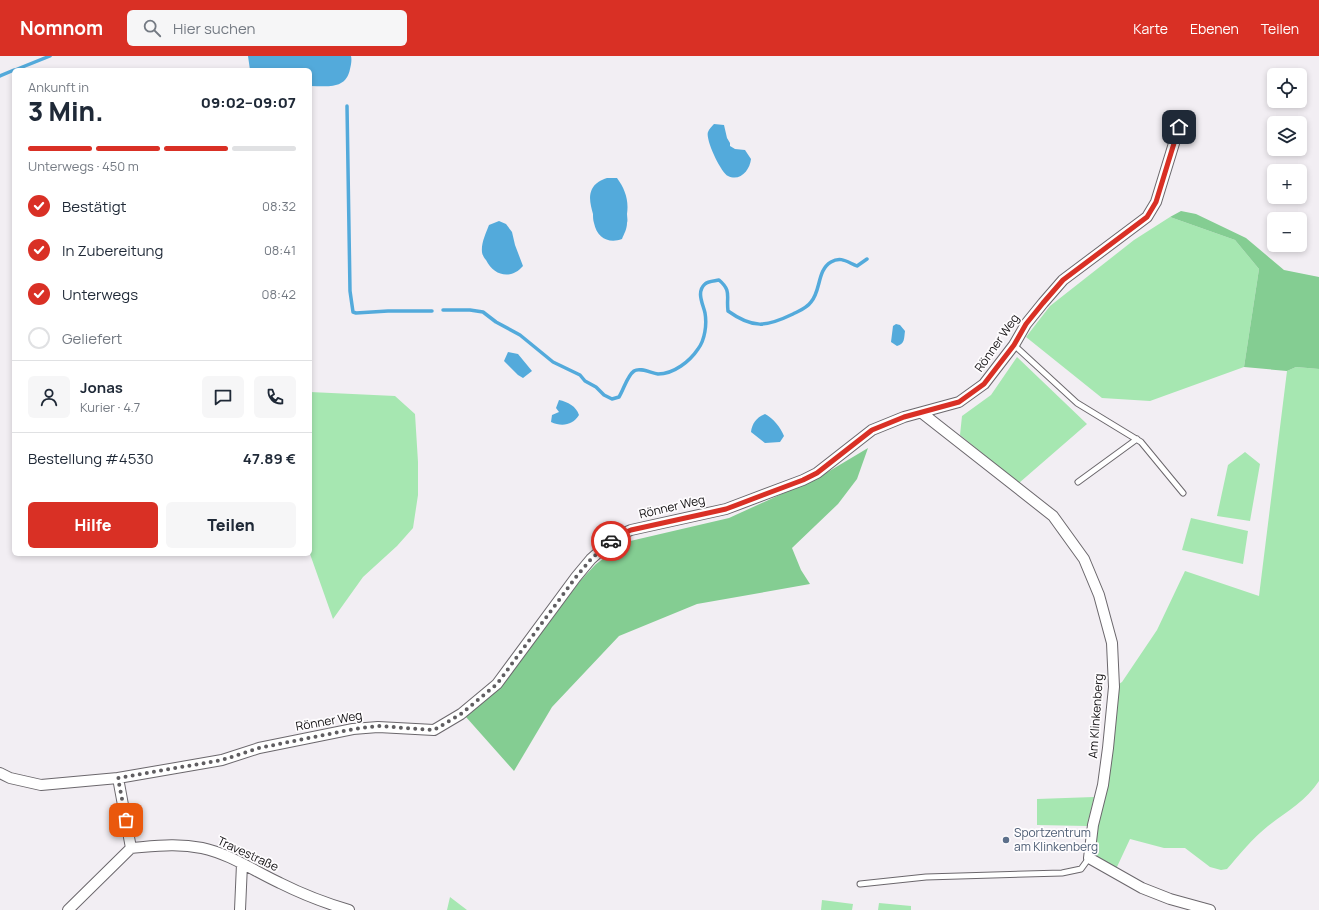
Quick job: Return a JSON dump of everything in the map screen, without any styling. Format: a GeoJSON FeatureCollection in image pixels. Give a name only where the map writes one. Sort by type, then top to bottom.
{"type":"FeatureCollection","features":[{"type":"Feature","properties":{"kind":"street","name":"Rönner Weg"},"geometry":{"type":"LineString","coordinates":[[0,773],[10,778],[41,786],[118,778],[222,760],[259,748],[354,729],[378,726],[434,730],[461,714],[497,684],[576,577],[591,559],[617,536],[631,530],[726,509],[803,480],[817,473],[872,430],[904,417],[959,402],[984,384],[1014,345],[1026,324],[1063,280],[1147,217],[1156,202],[1179,127]]}},
{"type":"Feature","properties":{"kind":"street","name":"Am Klinkenberg"},"geometry":{"type":"LineString","coordinates":[[922,413],[1053,516],[1084,559],[1099,595],[1112,643],[1114,687],[1103,785],[1093,825],[1089,858]]}},
{"type":"Feature","properties":{"kind":"street"},"geometry":{"type":"LineString","coordinates":[[68,910],[131,848],[118,778]]}},
{"type":"Feature","properties":{"kind":"street","name":"Travestraße"},"geometry":{"type":"LineString","coordinates":[[131,848],[172,844],[221,853],[282,884],[314,898],[349,910]]}},
{"type":"Feature","properties":{"kind":"street"},"geometry":{"type":"LineString","coordinates":[[1089,858],[1142,888],[1170,899],[1210,910]]}},
{"type":"Feature","properties":{"kind":"street"},"geometry":{"type":"LineString","coordinates":[[240,910],[242,864]]}},
{"type":"Feature","properties":{"kind":"lane"},"geometry":{"type":"LineString","coordinates":[[1014,345],[1077,403],[1141,442],[1183,493]]}},
{"type":"Feature","properties":{"kind":"lane"},"geometry":{"type":"LineString","coordinates":[[1078,482],[1137,439]]}},
{"type":"Feature","properties":{"kind":"lane"},"geometry":{"type":"LineString","coordinates":[[860,884],[926,877],[1062,873],[1082,869],[1089,858]]}},
{"type":"Feature","properties":{"kind":"green space"},"geometry":{"type":"Polygon","coordinates":[[[1181,211],[1196,214],[1246,238],[1284,270],[1319,277],[1319,369],[1296,367],[1287,371],[1244,367],[1259,269],[1235,240],[1170,217],[1181,211]]]}},
{"type":"Feature","properties":{"kind":"green space"},"geometry":{"type":"Polygon","coordinates":[[[1170,217],[1235,240],[1259,269],[1244,367],[1150,401],[1102,398],[1026,337],[1050,306],[1134,240],[1170,217]]]}},
{"type":"Feature","properties":{"kind":"green space"},"geometry":{"type":"Polygon","coordinates":[[[1017,357],[1087,424],[1019,483],[960,435],[962,416],[991,395],[1017,357]]]}},
{"type":"Feature","properties":{"kind":"green space"},"geometry":{"type":"Polygon","coordinates":[[[1296,367],[1319,369],[1319,781],[1302,800],[1257,836],[1227,869],[1221,870],[1210,867],[1185,848],[1164,848],[1130,839],[1116,869],[1089,858],[1114,687],[1122,682],[1157,630],[1185,571],[1259,596],[1287,371],[1296,367]]]}},
{"type":"Feature","properties":{"kind":"green space"},"geometry":{"type":"Polygon","coordinates":[[[312,392],[395,396],[415,414],[418,462],[418,495],[413,528],[397,546],[363,577],[333,619],[311,556],[312,556],[312,392]]]}},
{"type":"Feature","properties":{"kind":"green space"},"geometry":{"type":"Polygon","coordinates":[[[868,448],[857,479],[838,504],[792,548],[801,570],[810,584],[697,604],[619,636],[552,707],[514,771],[466,717],[501,687],[580,581],[596,564],[626,542],[729,518],[821,476],[868,448]]]}},
{"type":"Feature","properties":{"kind":"green space"},"geometry":{"type":"Polygon","coordinates":[[[1245,452],[1260,464],[1250,521],[1217,516],[1228,465],[1245,452]]]}},
{"type":"Feature","properties":{"kind":"green space"},"geometry":{"type":"Polygon","coordinates":[[[1191,518],[1248,531],[1243,564],[1182,550],[1191,518]]]}},
{"type":"Feature","properties":{"kind":"green space"},"geometry":{"type":"Polygon","coordinates":[[[1094,797],[1087,826],[1037,825],[1037,799],[1094,797]]]}},
{"type":"Feature","properties":{"kind":"green space"},"geometry":{"type":"Polygon","coordinates":[[[450,897],[467,910],[447,910],[450,897]]]}},
{"type":"Feature","properties":{"kind":"green space"},"geometry":{"type":"Polygon","coordinates":[[[822,900],[853,904],[852,910],[821,910],[822,900]]]}},
{"type":"Feature","properties":{"kind":"green space"},"geometry":{"type":"Polygon","coordinates":[[[879,903],[911,906],[911,910],[878,910],[879,903]]]}},
{"type":"Feature","properties":{"kind":"water"},"geometry":{"type":"Polygon","coordinates":[[[248,56],[351,56],[348,76],[340,84],[329,86],[312,86],[312,68],[250,68],[248,56]]]}},
{"type":"Feature","properties":{"kind":"water"},"geometry":{"type":"Polygon","coordinates":[[[714,124],[724,125],[730,146],[735,149],[745,150],[751,159],[749,167],[744,174],[737,177],[728,176],[718,163],[711,148],[708,136],[708,131],[714,124]]]}},
{"type":"Feature","properties":{"kind":"water"},"geometry":{"type":"Polygon","coordinates":[[[607,178],[617,178],[627,199],[627,220],[622,239],[613,241],[604,238],[598,233],[594,222],[590,198],[593,187],[598,182],[607,178]]]}},
{"type":"Feature","properties":{"kind":"water"},"geometry":{"type":"Polygon","coordinates":[[[499,221],[506,224],[512,232],[523,266],[513,273],[503,274],[493,270],[482,253],[483,242],[489,225],[499,221]]]}},
{"type":"Feature","properties":{"kind":"water"},"geometry":{"type":"Polygon","coordinates":[[[896,324],[900,325],[905,331],[903,342],[897,346],[891,342],[893,326],[896,324]]]}},
{"type":"Feature","properties":{"kind":"water"},"geometry":{"type":"Polygon","coordinates":[[[508,352],[518,354],[532,371],[523,378],[518,375],[504,361],[508,352]]]}},
{"type":"Feature","properties":{"kind":"water"},"geometry":{"type":"Polygon","coordinates":[[[559,400],[568,403],[576,409],[579,415],[574,421],[563,425],[551,422],[552,415],[559,412],[556,408],[559,400]]]}},
{"type":"Feature","properties":{"kind":"water"},"geometry":{"type":"Polygon","coordinates":[[[765,414],[774,421],[783,433],[784,436],[780,442],[765,443],[751,432],[755,421],[765,414]]]}},
{"type":"Feature","properties":{"kind":"waterway"},"geometry":{"type":"LineString","coordinates":[[20,68],[50,56]]}},
{"type":"Feature","properties":{"kind":"waterway"},"geometry":{"type":"LineString","coordinates":[[0,76],[12,71]]}},
{"type":"Feature","properties":{"kind":"waterway"},"geometry":{"type":"LineString","coordinates":[[347,106],[350,291],[353,312],[432,311]]}},
{"type":"Feature","properties":{"kind":"waterway"},"geometry":{"type":"LineString","coordinates":[[443,310],[470,310],[483,312],[496,322],[520,335],[553,362],[580,375],[585,381],[612,399],[619,397],[627,379],[634,371],[642,370],[658,374],[670,372],[681,366],[695,354],[702,341],[706,327],[706,317],[701,298],[702,287],[706,283],[719,280],[726,287],[728,294],[728,311],[745,321],[767,324],[793,314],[809,304],[814,297],[823,270],[831,262],[841,260],[857,266],[867,259]]}},
{"type":"Feature","properties":{"kind":"way so far"},"geometry":{"type":"LineString","coordinates":[[126,820],[118,778],[222,760],[259,748],[354,729],[378,726],[434,730],[461,714],[497,684],[576,577],[591,559],[611,541]]}},
{"type":"Feature","properties":{"kind":"place","name":"Sportzentrum am Klinkenberg"},"geometry":{"type":"Point","coordinates":[1006,840]}},
{"type":"Feature","properties":{"kind":"route"},"geometry":{"type":"LineString","coordinates":[[611,541],[617,536],[631,530],[726,509],[803,480],[817,473],[872,430],[904,417],[959,402],[984,384],[1014,345],[1026,324],[1063,280],[1147,217],[1156,202],[1179,127]]}}]}
